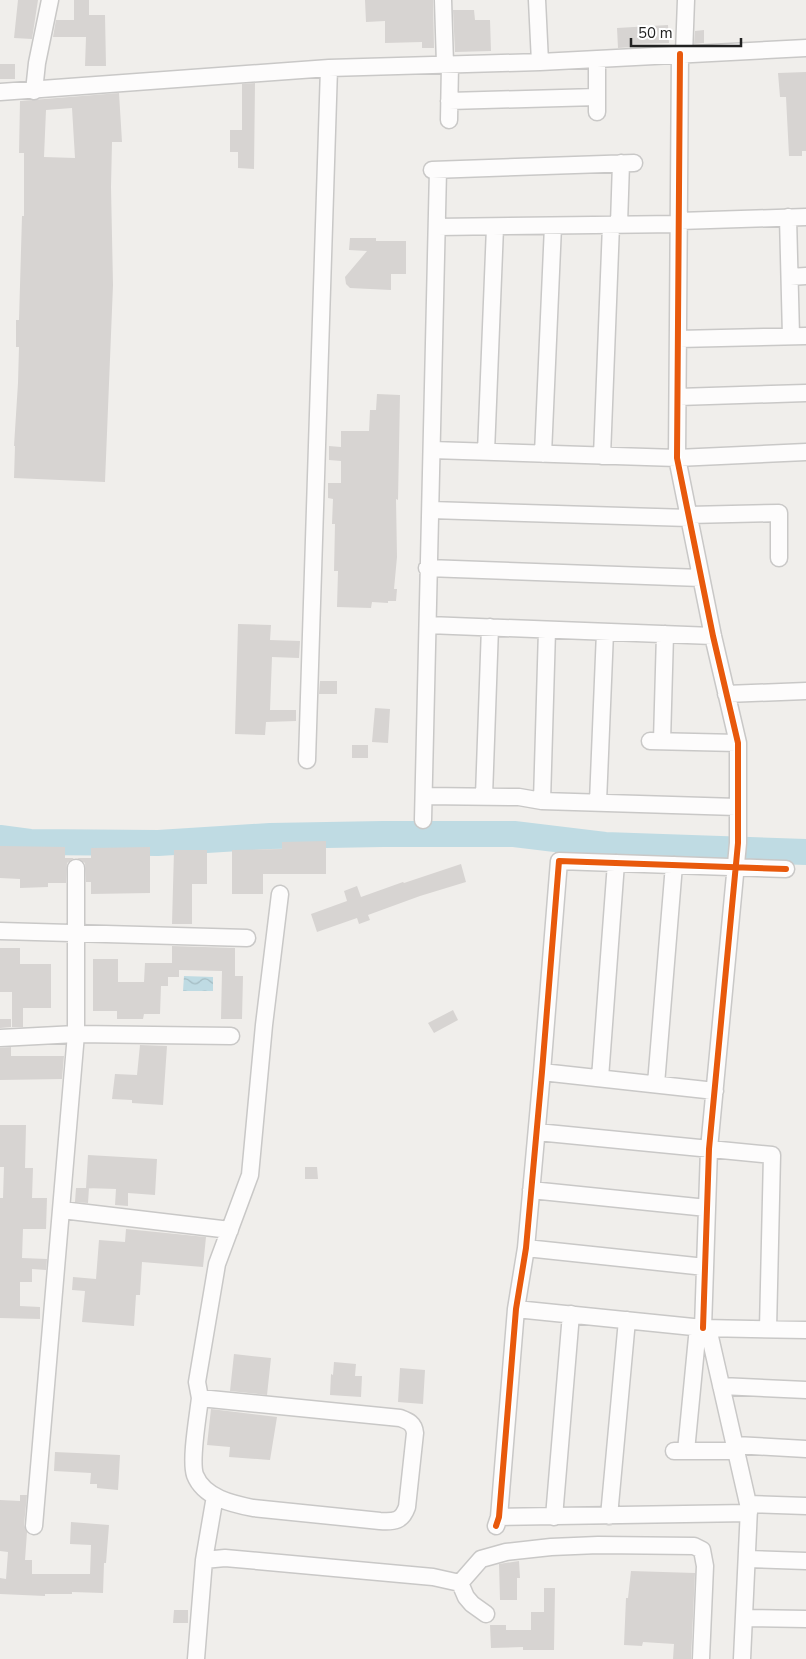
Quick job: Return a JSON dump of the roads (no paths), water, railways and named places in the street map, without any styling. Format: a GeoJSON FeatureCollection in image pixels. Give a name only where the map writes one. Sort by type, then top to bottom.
{"type":"FeatureCollection","features":[{"type":"Feature","properties":{"kind":"street"},"geometry":{"type":"LineString","coordinates":[[34,91],[37,63],[50,0]]}},
{"type":"Feature","properties":{"kind":"street"},"geometry":{"type":"LineString","coordinates":[[443,0],[449,120]]}},
{"type":"Feature","properties":{"kind":"street"},"geometry":{"type":"LineString","coordinates":[[537,0],[540,62]]}},
{"type":"Feature","properties":{"kind":"street"},"geometry":{"type":"LineString","coordinates":[[686,0],[682,54],[677,458],[713,636],[738,743],[738,843],[710,1149],[703,1327],[680,1451],[736,1448],[806,1449]]}},
{"type":"Feature","properties":{"kind":"street"},"geometry":{"type":"LineString","coordinates":[[0,92],[329,68],[540,62],[806,48]]}},
{"type":"Feature","properties":{"kind":"street"},"geometry":{"type":"LineString","coordinates":[[449,101],[597,104],[597,59]]}},
{"type":"Feature","properties":{"kind":"street"},"geometry":{"type":"LineString","coordinates":[[307,760],[329,68]]}},
{"type":"Feature","properties":{"kind":"street"},"geometry":{"type":"LineString","coordinates":[[423,820],[437,228],[435,170],[628,163],[615,225],[602,456]]}},
{"type":"Feature","properties":{"kind":"street"},"geometry":{"type":"LineString","coordinates":[[678,340],[799,336],[790,276],[788,217]]}},
{"type":"Feature","properties":{"kind":"street"},"geometry":{"type":"LineString","coordinates":[[437,228],[615,225],[806,217]]}},
{"type":"Feature","properties":{"kind":"street"},"geometry":{"type":"LineString","coordinates":[[543,454],[553,226]]}},
{"type":"Feature","properties":{"kind":"street"},"geometry":{"type":"LineString","coordinates":[[486,452],[495,227]]}},
{"type":"Feature","properties":{"kind":"street"},"geometry":{"type":"LineString","coordinates":[[790,276],[806,276]]}},
{"type":"Feature","properties":{"kind":"street"},"geometry":{"type":"LineString","coordinates":[[678,396],[806,393]]}},
{"type":"Feature","properties":{"kind":"street"},"geometry":{"type":"LineString","coordinates":[[432,450],[677,458],[806,452]]}},
{"type":"Feature","properties":{"kind":"street"},"geometry":{"type":"LineString","coordinates":[[431,510],[689,517],[779,513],[779,558]]}},
{"type":"Feature","properties":{"kind":"street"},"geometry":{"type":"LineString","coordinates":[[428,568],[701,578]]}},
{"type":"Feature","properties":{"kind":"street"},"geometry":{"type":"LineString","coordinates":[[428,625],[713,636]]}},
{"type":"Feature","properties":{"kind":"street"},"geometry":{"type":"LineString","coordinates":[[484,796],[490,628]]}},
{"type":"Feature","properties":{"kind":"street"},"geometry":{"type":"LineString","coordinates":[[542,801],[547,630]]}},
{"type":"Feature","properties":{"kind":"street"},"geometry":{"type":"LineString","coordinates":[[598,802],[605,632]]}},
{"type":"Feature","properties":{"kind":"street"},"geometry":{"type":"LineString","coordinates":[[665,634],[656,742],[738,743]]}},
{"type":"Feature","properties":{"kind":"street"},"geometry":{"type":"LineString","coordinates":[[726,694],[806,691]]}},
{"type":"Feature","properties":{"kind":"street"},"geometry":{"type":"LineString","coordinates":[[424,796],[519,796],[542,801],[737,807]]}},
{"type":"Feature","properties":{"kind":"street"},"geometry":{"type":"LineString","coordinates":[[786,869],[736,864],[674,865],[559,861],[537,1132],[526,1248],[516,1309],[497,1521],[806,1506]]}},
{"type":"Feature","properties":{"kind":"street"},"geometry":{"type":"LineString","coordinates":[[600,1078],[616,863]]}},
{"type":"Feature","properties":{"kind":"street"},"geometry":{"type":"LineString","coordinates":[[656,1084],[674,865]]}},
{"type":"Feature","properties":{"kind":"street"},"geometry":{"type":"LineString","coordinates":[[34,1526],[76,1034],[76,868]]}},
{"type":"Feature","properties":{"kind":"street"},"geometry":{"type":"LineString","coordinates":[[200,1398],[400,1418],[408,1421],[415,1428],[407,1507],[404,1515],[393,1522],[254,1508],[234,1504],[215,1496],[202,1485],[195,1475],[194,1460],[200,1398],[197,1382],[217,1264],[250,1175],[264,1025],[280,894]]}},
{"type":"Feature","properties":{"kind":"street"},"geometry":{"type":"LineString","coordinates":[[0,932],[76,932],[247,938]]}},
{"type":"Feature","properties":{"kind":"street"},"geometry":{"type":"LineString","coordinates":[[0,1038],[76,1034],[231,1036]]}},
{"type":"Feature","properties":{"kind":"street"},"geometry":{"type":"LineString","coordinates":[[542,1072],[715,1091]]}},
{"type":"Feature","properties":{"kind":"street"},"geometry":{"type":"LineString","coordinates":[[537,1132],[772,1155],[768,1329]]}},
{"type":"Feature","properties":{"kind":"street"},"geometry":{"type":"LineString","coordinates":[[531,1190],[707,1208]]}},
{"type":"Feature","properties":{"kind":"street"},"geometry":{"type":"LineString","coordinates":[[62,1210],[230,1230]]}},
{"type":"Feature","properties":{"kind":"street"},"geometry":{"type":"LineString","coordinates":[[526,1248],[705,1267]]}},
{"type":"Feature","properties":{"kind":"street"},"geometry":{"type":"LineString","coordinates":[[516,1309],[703,1327],[806,1330]]}},
{"type":"Feature","properties":{"kind":"street"},"geometry":{"type":"LineString","coordinates":[[554,1517],[571,1314]]}},
{"type":"Feature","properties":{"kind":"street"},"geometry":{"type":"LineString","coordinates":[[609,1516],[627,1320]]}},
{"type":"Feature","properties":{"kind":"street"},"geometry":{"type":"LineString","coordinates":[[703,1327],[721,1386],[748,1508],[742,1659]]}},
{"type":"Feature","properties":{"kind":"street"},"geometry":{"type":"LineString","coordinates":[[721,1386],[806,1390]]}},
{"type":"Feature","properties":{"kind":"street"},"geometry":{"type":"LineString","coordinates":[[196,1659],[204,1560],[215,1496]]}},
{"type":"Feature","properties":{"kind":"street"},"geometry":{"type":"LineString","coordinates":[[460,1584],[481,1560],[506,1552],[551,1547],[598,1545],[694,1546],[702,1550],[705,1566],[701,1659]]}},
{"type":"Feature","properties":{"kind":"street"},"geometry":{"type":"LineString","coordinates":[[204,1560],[225,1558],[393,1573],[456,1581],[460,1584],[466,1597],[472,1604],[486,1614]]}},
{"type":"Feature","properties":{"kind":"street"},"geometry":{"type":"LineString","coordinates":[[746,1559],[806,1561]]}},
{"type":"Feature","properties":{"kind":"street"},"geometry":{"type":"LineString","coordinates":[[744,1618],[806,1619]]}},
{"type":"Feature","properties":{"kind":"water"},"geometry":{"type":"Polygon","coordinates":[[[184,976],[213,977],[213,991],[183,991],[184,976]]]}},
{"type":"Feature","properties":{"kind":"waterway"},"geometry":{"type":"LineString","coordinates":[[0,838],[30,842],[158,843],[270,836],[514,834],[605,845],[806,852]]}}]}
